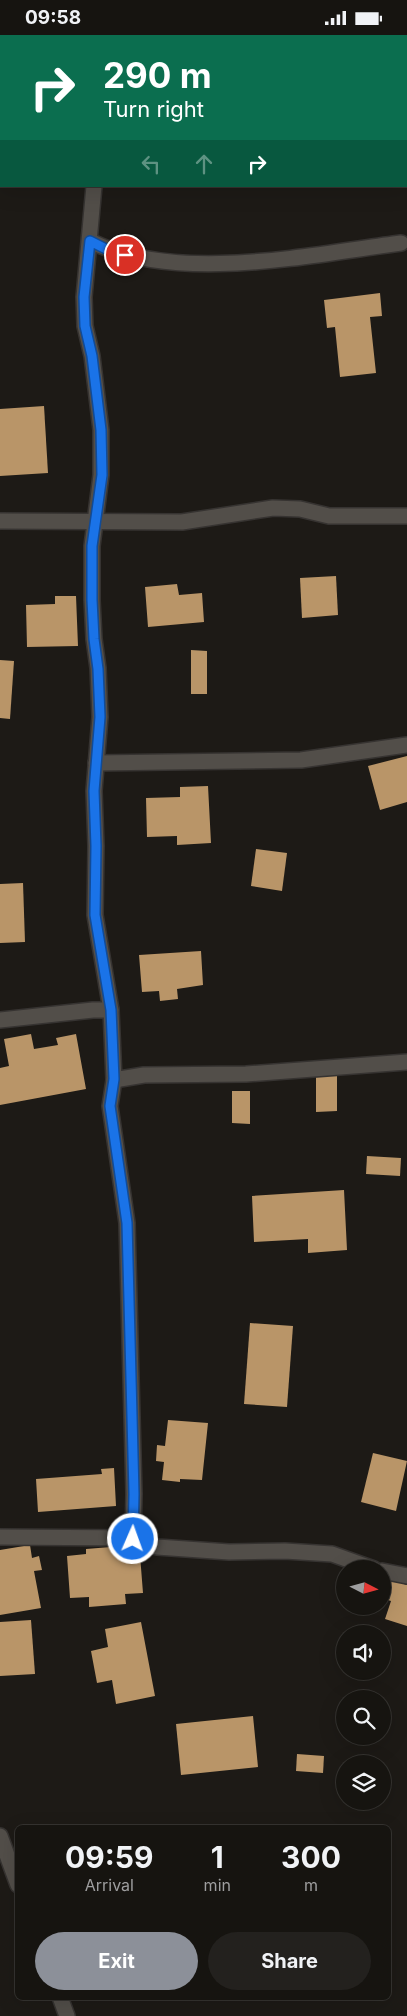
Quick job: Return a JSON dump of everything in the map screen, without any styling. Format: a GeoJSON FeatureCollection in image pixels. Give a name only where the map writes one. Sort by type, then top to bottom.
{"type":"FeatureCollection","features":[{"type":"Feature","properties":{"kind":"street"},"geometry":{"type":"LineString","coordinates":[[94,187],[84,297],[85,326],[92,356],[101,430],[102,475],[92,546],[92,600],[100,717],[94,791],[96,846],[95,915],[111,1010],[114,1079],[110,1106],[127,1223],[134,1494],[133,1539]]}},
{"type":"Feature","properties":{"kind":"street"},"geometry":{"type":"LineString","coordinates":[[90,241],[108,250],[125,255],[208,265],[284,258],[401,243]]}},
{"type":"Feature","properties":{"kind":"street"},"geometry":{"type":"LineString","coordinates":[[0,521],[182,522],[273,508],[300,509],[328,516],[407,515]]}},
{"type":"Feature","properties":{"kind":"street"},"geometry":{"type":"LineString","coordinates":[[96,763],[301,760],[407,745]]}},
{"type":"Feature","properties":{"kind":"street"},"geometry":{"type":"LineString","coordinates":[[0,1020],[93,1010],[111,1010]]}},
{"type":"Feature","properties":{"kind":"street"},"geometry":{"type":"LineString","coordinates":[[114,1079],[144,1075],[246,1074],[407,1062]]}},
{"type":"Feature","properties":{"kind":"street"},"geometry":{"type":"LineString","coordinates":[[0,1537],[133,1539],[157,1547],[229,1552],[285,1551],[332,1555],[347,1560]]}},
{"type":"Feature","properties":{"kind":"street"},"geometry":{"type":"LineString","coordinates":[[391,1573],[407,1576]]}},
{"type":"Feature","properties":{"kind":"street"},"geometry":{"type":"LineString","coordinates":[[0,1836],[15,1877]]}},
{"type":"Feature","properties":{"kind":"street"},"geometry":{"type":"LineString","coordinates":[[61,2000],[67,2016]]}},
{"type":"Feature","properties":{"kind":"building"},"geometry":{"type":"Polygon","coordinates":[[[380,293],[382,316],[370,317],[376,373],[340,377],[335,327],[327,328],[324,300],[380,293]]]}},
{"type":"Feature","properties":{"kind":"building"},"geometry":{"type":"Polygon","coordinates":[[[44,406],[48,473],[0,476],[0,409],[44,406]]]}},
{"type":"Feature","properties":{"kind":"building"},"geometry":{"type":"Polygon","coordinates":[[[336,576],[338,615],[302,618],[300,578],[336,576]]]}},
{"type":"Feature","properties":{"kind":"building"},"geometry":{"type":"Polygon","coordinates":[[[177,584],[179,595],[202,593],[204,622],[148,627],[145,587],[177,584]]]}},
{"type":"Feature","properties":{"kind":"building"},"geometry":{"type":"Polygon","coordinates":[[[55,596],[76,596],[78,646],[27,647],[26,605],[55,604],[55,596]]]}},
{"type":"Feature","properties":{"kind":"building"},"geometry":{"type":"Polygon","coordinates":[[[191,650],[207,651],[207,694],[191,694],[191,650]]]}},
{"type":"Feature","properties":{"kind":"building"},"geometry":{"type":"Polygon","coordinates":[[[0,660],[14,661],[10,719],[0,718],[0,660]]]}},
{"type":"Feature","properties":{"kind":"building"},"geometry":{"type":"Polygon","coordinates":[[[407,756],[407,802],[380,810],[368,766],[407,756]]]}},
{"type":"Feature","properties":{"kind":"building"},"geometry":{"type":"Polygon","coordinates":[[[208,786],[211,843],[177,845],[177,836],[147,837],[146,798],[180,797],[180,787],[208,786]]]}},
{"type":"Feature","properties":{"kind":"building"},"geometry":{"type":"Polygon","coordinates":[[[256,849],[287,853],[282,891],[251,886],[256,849]]]}},
{"type":"Feature","properties":{"kind":"building"},"geometry":{"type":"Polygon","coordinates":[[[23,883],[25,942],[0,943],[0,884],[23,883]]]}},
{"type":"Feature","properties":{"kind":"building"},"geometry":{"type":"Polygon","coordinates":[[[201,951],[203,985],[177,989],[178,999],[160,1001],[159,991],[142,992],[139,955],[201,951]]]}},
{"type":"Feature","properties":{"kind":"building"},"geometry":{"type":"Polygon","coordinates":[[[31,1034],[34,1049],[58,1045],[56,1038],[76,1034],[86,1089],[0,1105],[0,1068],[9,1066],[4,1039],[31,1034]]]}},
{"type":"Feature","properties":{"kind":"building"},"geometry":{"type":"Polygon","coordinates":[[[316,1073],[337,1073],[337,1111],[316,1112],[316,1073]]]}},
{"type":"Feature","properties":{"kind":"building"},"geometry":{"type":"Polygon","coordinates":[[[232,1091],[250,1091],[250,1124],[232,1123],[232,1091]]]}},
{"type":"Feature","properties":{"kind":"building"},"geometry":{"type":"Polygon","coordinates":[[[367,1156],[401,1158],[400,1176],[366,1174],[367,1156]]]}},
{"type":"Feature","properties":{"kind":"building"},"geometry":{"type":"Polygon","coordinates":[[[344,1190],[347,1250],[308,1253],[308,1239],[254,1242],[252,1196],[344,1190]]]}},
{"type":"Feature","properties":{"kind":"building"},"geometry":{"type":"Polygon","coordinates":[[[250,1323],[293,1326],[287,1407],[244,1404],[250,1323]]]}},
{"type":"Feature","properties":{"kind":"building"},"geometry":{"type":"Polygon","coordinates":[[[168,1420],[208,1423],[202,1480],[180,1479],[180,1482],[162,1480],[164,1462],[156,1461],[157,1445],[165,1446],[168,1420]]]}},
{"type":"Feature","properties":{"kind":"building"},"geometry":{"type":"Polygon","coordinates":[[[373,1453],[407,1461],[396,1511],[361,1502],[373,1453]]]}},
{"type":"Feature","properties":{"kind":"building"},"geometry":{"type":"Polygon","coordinates":[[[114,1468],[116,1506],[38,1512],[36,1479],[102,1474],[101,1469],[114,1468]]]}},
{"type":"Feature","properties":{"kind":"building"},"geometry":{"type":"Polygon","coordinates":[[[30,1545],[32,1558],[39,1556],[42,1570],[34,1571],[41,1608],[0,1615],[0,1550],[30,1545]]]}},
{"type":"Feature","properties":{"kind":"building"},"geometry":{"type":"Polygon","coordinates":[[[123,1546],[124,1556],[140,1555],[143,1593],[125,1594],[126,1604],[89,1607],[89,1597],[70,1598],[67,1556],[86,1554],[86,1549],[123,1546]]]}},
{"type":"Feature","properties":{"kind":"building"},"geometry":{"type":"Polygon","coordinates":[[[391,1580],[407,1585],[407,1626],[385,1619],[386,1615],[391,1615],[391,1580]]]}},
{"type":"Feature","properties":{"kind":"building"},"geometry":{"type":"Polygon","coordinates":[[[31,1620],[35,1674],[0,1676],[0,1622],[31,1620]]]}},
{"type":"Feature","properties":{"kind":"building"},"geometry":{"type":"Polygon","coordinates":[[[141,1622],[155,1696],[116,1704],[112,1680],[97,1683],[91,1651],[108,1647],[105,1629],[141,1622]]]}},
{"type":"Feature","properties":{"kind":"building"},"geometry":{"type":"Polygon","coordinates":[[[253,1716],[258,1767],[181,1775],[176,1724],[253,1716]]]}},
{"type":"Feature","properties":{"kind":"building"},"geometry":{"type":"Polygon","coordinates":[[[297,1754],[324,1756],[323,1773],[296,1771],[297,1754]]]}},
{"type":"Feature","properties":{"kind":"route"},"geometry":{"type":"LineString","coordinates":[[125,255],[108,250],[90,241],[84,297],[85,326],[92,356],[101,430],[102,475],[92,546],[92,600],[100,717],[94,791],[96,846],[95,915],[111,1010],[114,1079],[110,1106],[127,1223],[134,1494],[133,1539]]}}]}
